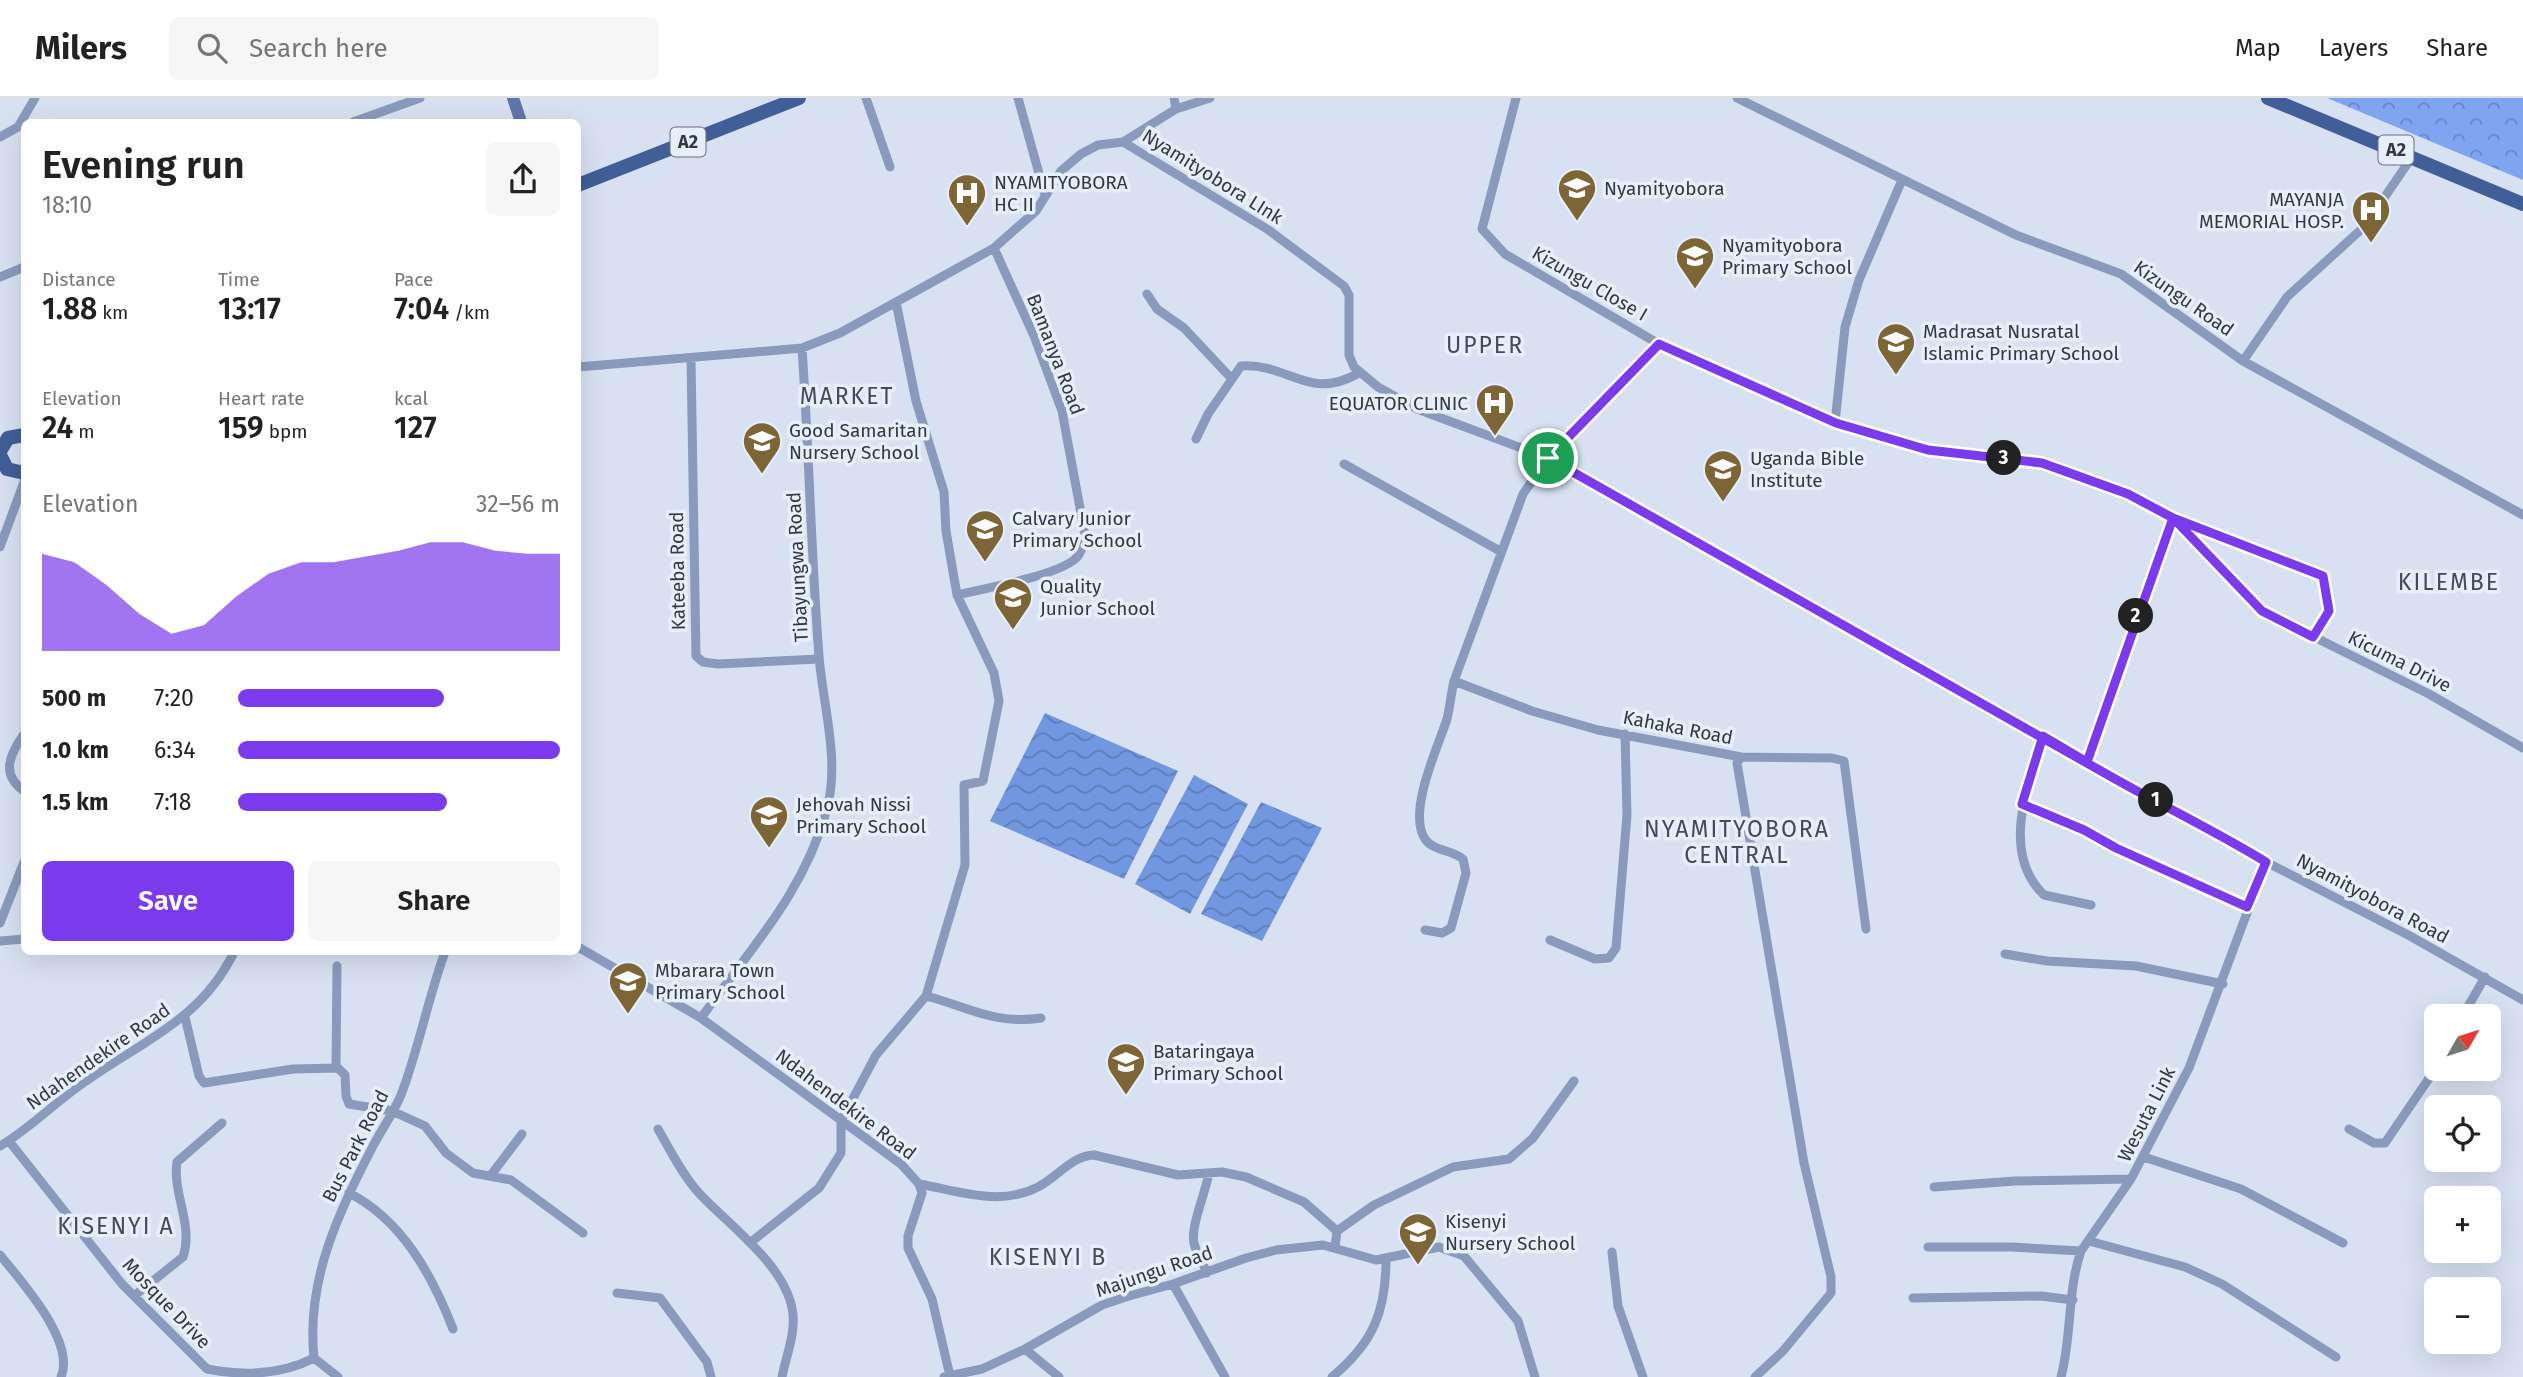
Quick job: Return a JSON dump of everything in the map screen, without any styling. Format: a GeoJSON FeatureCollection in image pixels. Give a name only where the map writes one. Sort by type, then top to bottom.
{"type":"FeatureCollection","features":[{"type":"Feature","properties":{"kind":"main road","name":"A2"},"geometry":{"type":"LineString","coordinates":[[581,185],[799,98]]}},
{"type":"Feature","properties":{"kind":"main road","name":"A2"},"geometry":{"type":"LineString","coordinates":[[2268,98],[2523,204]]}},
{"type":"Feature","properties":{"kind":"main road"},"geometry":{"type":"LineString","coordinates":[[4,435],[0,453],[14,474]]}},
{"type":"Feature","properties":{"kind":"street"},"geometry":{"type":"LineString","coordinates":[[23,119],[35,98]]}},
{"type":"Feature","properties":{"kind":"street"},"geometry":{"type":"LineString","coordinates":[[361,119],[420,98]]}},
{"type":"Feature","properties":{"kind":"street"},"geometry":{"type":"LineString","coordinates":[[513,98],[520,119]]}},
{"type":"Feature","properties":{"kind":"street"},"geometry":{"type":"LineString","coordinates":[[866,98],[890,167]]}},
{"type":"Feature","properties":{"kind":"street"},"geometry":{"type":"LineString","coordinates":[[1018,98],[1045,195]]}},
{"type":"Feature","properties":{"kind":"street"},"geometry":{"type":"LineString","coordinates":[[1174,98],[1176,109]]}},
{"type":"Feature","properties":{"kind":"street"},"geometry":{"type":"LineString","coordinates":[[1123,142],[1176,109],[1210,98]]}},
{"type":"Feature","properties":{"kind":"street","name":"Kizungu Close I"},"geometry":{"type":"LineString","coordinates":[[1516,98],[1482,229],[1505,254],[1659,344],[1836,423],[1928,450],[2042,463],[2128,494],[2173,518]]}},
{"type":"Feature","properties":{"kind":"street","name":"Kizungu Road"},"geometry":{"type":"LineString","coordinates":[[1737,98],[2016,235],[2121,274],[2243,361],[2523,515]]}},
{"type":"Feature","properties":{"kind":"street"},"geometry":{"type":"LineString","coordinates":[[0,136],[18,127],[21,122]]}},
{"type":"Feature","properties":{"kind":"street","name":"Nyamityobora LInk"},"geometry":{"type":"LineString","coordinates":[[581,367],[802,348],[839,332],[994,248],[1037,211],[1061,171],[1081,154],[1098,145],[1123,142],[1266,229],[1334,277],[1349,295],[1349,355],[1359,373]]}},
{"type":"Feature","properties":{"kind":"street"},"geometry":{"type":"LineString","coordinates":[[2243,361],[2287,297],[2365,226],[2412,157]]}},
{"type":"Feature","properties":{"kind":"street"},"geometry":{"type":"LineString","coordinates":[[1836,423],[1845,327],[1858,280],[1902,180]]}},
{"type":"Feature","properties":{"kind":"street","name":"Bamanya Road"},"geometry":{"type":"LineString","coordinates":[[957,595],[1016,581],[1075,560],[1082,549],[1085,535],[1062,411],[1034,337],[994,248]]}},
{"type":"Feature","properties":{"kind":"street"},"geometry":{"type":"LineString","coordinates":[[0,277],[21,268]]}},
{"type":"Feature","properties":{"kind":"street"},"geometry":{"type":"LineString","coordinates":[[1147,294],[1157,309],[1184,328],[1231,378]]}},
{"type":"Feature","properties":{"kind":"street"},"geometry":{"type":"LineString","coordinates":[[751,1242],[819,1188],[841,1153],[841,1121],[876,1055],[926,996],[965,865],[964,785],[983,781],[999,701],[994,673],[957,595],[946,531],[944,492],[916,401],[896,302]]}},
{"type":"Feature","properties":{"kind":"street"},"geometry":{"type":"LineString","coordinates":[[1425,930],[1443,933],[1451,928],[1466,873],[1463,859],[1430,844],[1420,826],[1430,763],[1447,718],[1454,681],[1500,551],[1523,494],[1548,458],[1659,344]]}},
{"type":"Feature","properties":{"kind":"street","name":"Tibayungwa Road"},"geometry":{"type":"LineString","coordinates":[[701,1017],[772,926],[801,874],[826,811],[831,768],[819,659],[802,348]]}},
{"type":"Feature","properties":{"kind":"street","name":"Kateeba Road"},"geometry":{"type":"LineString","coordinates":[[691,359],[696,656],[703,662],[718,664],[819,659]]}},
{"type":"Feature","properties":{"kind":"street"},"geometry":{"type":"LineString","coordinates":[[1196,439],[1231,378],[1241,366],[1323,386],[1344,382],[1359,373]]}},
{"type":"Feature","properties":{"kind":"street","name":"Nyamityobora Road"},"geometry":{"type":"LineString","coordinates":[[1359,373],[1417,409],[1548,458],[2266,862],[2485,977],[2523,1000]]}},
{"type":"Feature","properties":{"kind":"street"},"geometry":{"type":"LineString","coordinates":[[1345,464],[1500,551]]}},
{"type":"Feature","properties":{"kind":"street"},"geometry":{"type":"LineString","coordinates":[[0,547],[20,495],[14,474]]}},
{"type":"Feature","properties":{"kind":"street"},"geometry":{"type":"LineString","coordinates":[[2087,762],[2173,518],[2323,576],[2329,611],[2313,637]]}},
{"type":"Feature","properties":{"kind":"street","name":"Kicuma Drive"},"geometry":{"type":"LineString","coordinates":[[2173,518],[2262,611],[2429,694],[2523,748]]}},
{"type":"Feature","properties":{"kind":"street","name":"Kahaka Road"},"geometry":{"type":"LineString","coordinates":[[1454,681],[1544,715],[1598,730],[1741,757],[1737,764],[1804,1163],[1831,1277],[1831,1293],[1783,1351],[1755,1377]]}},
{"type":"Feature","properties":{"kind":"street"},"geometry":{"type":"LineString","coordinates":[[1550,940],[1595,959],[1609,958],[1616,948],[1628,815],[1625,734]]}},
{"type":"Feature","properties":{"kind":"street"},"geometry":{"type":"LineString","coordinates":[[2043,736],[2022,804],[2022,851],[2028,874],[2036,888],[2052,898],[2091,905]]}},
{"type":"Feature","properties":{"kind":"street"},"geometry":{"type":"LineString","coordinates":[[21,740],[7,766],[10,776],[21,789]]}},
{"type":"Feature","properties":{"kind":"street"},"geometry":{"type":"LineString","coordinates":[[1741,757],[1832,758],[1844,761],[1866,929]]}},
{"type":"Feature","properties":{"kind":"street"},"geometry":{"type":"LineString","coordinates":[[2022,804],[2084,830],[2116,848],[2247,907]]}},
{"type":"Feature","properties":{"kind":"street","name":"Wesuta Link"},"geometry":{"type":"LineString","coordinates":[[2061,1377],[2070,1336],[2081,1251],[2144,1157],[2196,1052],[2247,907],[2266,862]]}},
{"type":"Feature","properties":{"kind":"street"},"geometry":{"type":"LineString","coordinates":[[0,923],[21,870]]}},
{"type":"Feature","properties":{"kind":"street"},"geometry":{"type":"LineString","coordinates":[[0,941],[21,939]]}},
{"type":"Feature","properties":{"kind":"street","name":"Ndahendekire Road"},"geometry":{"type":"LineString","coordinates":[[581,949],[701,1017],[901,1164],[919,1184],[922,1201],[908,1236],[908,1248],[932,1299],[947,1376]]}},
{"type":"Feature","properties":{"kind":"street"},"geometry":{"type":"LineString","coordinates":[[2005,954],[2057,962],[2136,966],[2222,984]]}},
{"type":"Feature","properties":{"kind":"street","name":"Ndahendekire Road"},"geometry":{"type":"LineString","coordinates":[[4,1144],[85,1081],[185,1017],[209,992],[231,955]]}},
{"type":"Feature","properties":{"kind":"street","name":"Bus Park Road"},"geometry":{"type":"LineString","coordinates":[[314,1358],[311,1325],[314,1292],[322,1258],[349,1193],[392,1111],[416,1055],[444,955]]}},
{"type":"Feature","properties":{"kind":"street"},"geometry":{"type":"LineString","coordinates":[[336,1067],[337,966]]}},
{"type":"Feature","properties":{"kind":"street"},"geometry":{"type":"LineString","coordinates":[[2469,1004],[2485,977]]}},
{"type":"Feature","properties":{"kind":"street"},"geometry":{"type":"LineString","coordinates":[[926,996],[991,1018],[1011,1021],[1041,1018]]}},
{"type":"Feature","properties":{"kind":"street"},"geometry":{"type":"LineString","coordinates":[[185,1017],[199,1076],[204,1083],[293,1069],[336,1067],[345,1075],[349,1104],[392,1111],[425,1126],[446,1153],[473,1173],[511,1180],[583,1233]]}},
{"type":"Feature","properties":{"kind":"street"},"geometry":{"type":"LineString","coordinates":[[1335,1247],[1338,1231],[1374,1205],[1453,1167],[1509,1159],[1533,1138],[1574,1081]]}},
{"type":"Feature","properties":{"kind":"street"},"geometry":{"type":"LineString","coordinates":[[2349,1129],[2374,1143],[2385,1143],[2426,1082]]}},
{"type":"Feature","properties":{"kind":"street"},"geometry":{"type":"LineString","coordinates":[[134,1296],[183,1257],[186,1247],[185,1223],[177,1162],[222,1123]]}},
{"type":"Feature","properties":{"kind":"street"},"geometry":{"type":"LineString","coordinates":[[658,1129],[697,1191],[751,1242],[787,1293],[793,1312],[792,1336],[782,1377]]}},
{"type":"Feature","properties":{"kind":"street"},"geometry":{"type":"LineString","coordinates":[[491,1175],[522,1134]]}},
{"type":"Feature","properties":{"kind":"street","name":"Mosque Drive"},"geometry":{"type":"LineString","coordinates":[[4,1144],[134,1296],[206,1373],[279,1371],[314,1358]]}},
{"type":"Feature","properties":{"kind":"street"},"geometry":{"type":"LineString","coordinates":[[919,1184],[987,1198],[1017,1196],[1038,1187],[1083,1156],[1094,1155],[1178,1175],[1222,1172],[1246,1177],[1289,1194],[1315,1209],[1338,1231]]}},
{"type":"Feature","properties":{"kind":"street"},"geometry":{"type":"LineString","coordinates":[[2144,1157],[2241,1189],[2343,1243]]}},
{"type":"Feature","properties":{"kind":"street"},"geometry":{"type":"LineString","coordinates":[[1207,1273],[1194,1242],[1193,1232],[1206,1193],[1209,1173]]}},
{"type":"Feature","properties":{"kind":"street"},"geometry":{"type":"LineString","coordinates":[[1934,1187],[2015,1181],[2131,1179]]}},
{"type":"Feature","properties":{"kind":"street"},"geometry":{"type":"LineString","coordinates":[[349,1193],[383,1214],[413,1251],[442,1301],[453,1329]]}},
{"type":"Feature","properties":{"kind":"street"},"geometry":{"type":"LineString","coordinates":[[2089,1241],[2185,1267],[2222,1284],[2336,1357]]}},
{"type":"Feature","properties":{"kind":"street","name":"Majungu Road"},"geometry":{"type":"LineString","coordinates":[[947,1376],[982,1368],[1024,1349],[1102,1306],[1276,1250],[1302,1246],[1335,1247],[1377,1260],[1386,1259]]}},
{"type":"Feature","properties":{"kind":"street"},"geometry":{"type":"LineString","coordinates":[[1332,1377],[1358,1353],[1378,1319],[1386,1291],[1386,1259],[1439,1247],[1464,1256],[1518,1321],[1535,1377]]}},
{"type":"Feature","properties":{"kind":"street"},"geometry":{"type":"LineString","coordinates":[[1928,1247],[2012,1247],[2081,1251]]}},
{"type":"Feature","properties":{"kind":"street"},"geometry":{"type":"LineString","coordinates":[[1612,1252],[1618,1306],[1643,1377]]}},
{"type":"Feature","properties":{"kind":"street"},"geometry":{"type":"LineString","coordinates":[[0,1255],[59,1338],[65,1364],[61,1377]]}},
{"type":"Feature","properties":{"kind":"street"},"geometry":{"type":"LineString","coordinates":[[1173,1284],[1225,1377]]}},
{"type":"Feature","properties":{"kind":"street"},"geometry":{"type":"LineString","coordinates":[[617,1293],[660,1298],[708,1362],[711,1377]]}},
{"type":"Feature","properties":{"kind":"street"},"geometry":{"type":"LineString","coordinates":[[1913,1298],[2040,1296],[2073,1300]]}},
{"type":"Feature","properties":{"kind":"street"},"geometry":{"type":"LineString","coordinates":[[1024,1349],[1059,1377]]}},
{"type":"Feature","properties":{"kind":"street"},"geometry":{"type":"LineString","coordinates":[[314,1358],[338,1377]]}},
{"type":"Feature","properties":{"kind":"green space"},"geometry":{"type":"Polygon","coordinates":[[[2327,98],[2523,98],[2523,180],[2327,98]]]}},
{"type":"Feature","properties":{"kind":"water"},"geometry":{"type":"Polygon","coordinates":[[[1045,713],[1178,771],[1124,879],[990,821],[1045,713]]]}},
{"type":"Feature","properties":{"kind":"water"},"geometry":{"type":"Polygon","coordinates":[[[1194,775],[1248,804],[1190,914],[1135,884],[1194,775]]]}},
{"type":"Feature","properties":{"kind":"water"},"geometry":{"type":"Polygon","coordinates":[[[1261,802],[1322,828],[1262,941],[1201,914],[1261,802]]]}},
{"type":"Feature","properties":{"kind":"place","name":"Nyamityobora"},"geometry":{"type":"Point","coordinates":[1577,222]}},
{"type":"Feature","properties":{"kind":"place","name":"NYAMITYOBORA HC II"},"geometry":{"type":"Point","coordinates":[967,227]}},
{"type":"Feature","properties":{"kind":"place","name":"MAYANJA MEMORIAL HOSP."},"geometry":{"type":"Point","coordinates":[2371,244]}},
{"type":"Feature","properties":{"kind":"place","name":"Nyamityobora Primary School"},"geometry":{"type":"Point","coordinates":[1695,290]}},
{"type":"Feature","properties":{"kind":"place","name":"Madrasat Nusratal Islamic Primary School"},"geometry":{"type":"Point","coordinates":[1896,376]}},
{"type":"Feature","properties":{"kind":"place","name":"EQUATOR CLINIC"},"geometry":{"type":"Point","coordinates":[1495,437]}},
{"type":"Feature","properties":{"kind":"place","name":"Good Samaritan Nursery School"},"geometry":{"type":"Point","coordinates":[762,475]}},
{"type":"Feature","properties":{"kind":"place","name":"Uganda Bible Institute"},"geometry":{"type":"Point","coordinates":[1723,503]}},
{"type":"Feature","properties":{"kind":"place","name":"Calvary Junior Primary School"},"geometry":{"type":"Point","coordinates":[985,563]}},
{"type":"Feature","properties":{"kind":"place","name":"Quality Junior School"},"geometry":{"type":"Point","coordinates":[1013,631]}},
{"type":"Feature","properties":{"kind":"place","name":"Jehovah Nissi Primary School"},"geometry":{"type":"Point","coordinates":[769,849]}},
{"type":"Feature","properties":{"kind":"place","name":"Mbarara Town Primary School"},"geometry":{"type":"Point","coordinates":[628,1015]}},
{"type":"Feature","properties":{"kind":"place","name":"Bataringaya Primary School"},"geometry":{"type":"Point","coordinates":[1126,1096]}},
{"type":"Feature","properties":{"kind":"place","name":"Kisenyi Nursery School"},"geometry":{"type":"Point","coordinates":[1418,1266]}},
{"type":"Feature","properties":{"kind":"district","name":"UPPER"},"geometry":{"type":"Point","coordinates":[1485,345]}},
{"type":"Feature","properties":{"kind":"district","name":"MARKET"},"geometry":{"type":"Point","coordinates":[847,396]}},
{"type":"Feature","properties":{"kind":"district","name":"KILEMBE"},"geometry":{"type":"Point","coordinates":[2449,582]}},
{"type":"Feature","properties":{"kind":"district","name":"NYAMITYOBORA CENTRAL"},"geometry":{"type":"Point","coordinates":[1737,842]}},
{"type":"Feature","properties":{"kind":"district","name":"KISENYI A"},"geometry":{"type":"Point","coordinates":[116,1226]}},
{"type":"Feature","properties":{"kind":"district","name":"KISENYI B"},"geometry":{"type":"Point","coordinates":[1048,1257]}},
{"type":"Feature","properties":{"kind":"route"},"geometry":{"type":"LineString","coordinates":[[1548,458],[1659,344],[1836,423],[1928,450],[2042,463],[2128,494],[2173,518],[2323,576],[2329,611],[2313,637],[2277,620],[2252,603],[2173,518],[2122,656],[2099,724],[2087,762],[2043,736],[2022,804],[2084,830],[2116,848],[2247,907],[2266,862],[2208,827],[2118,780],[2043,736],[1871,641],[1733,560],[1548,458]]}}]}
